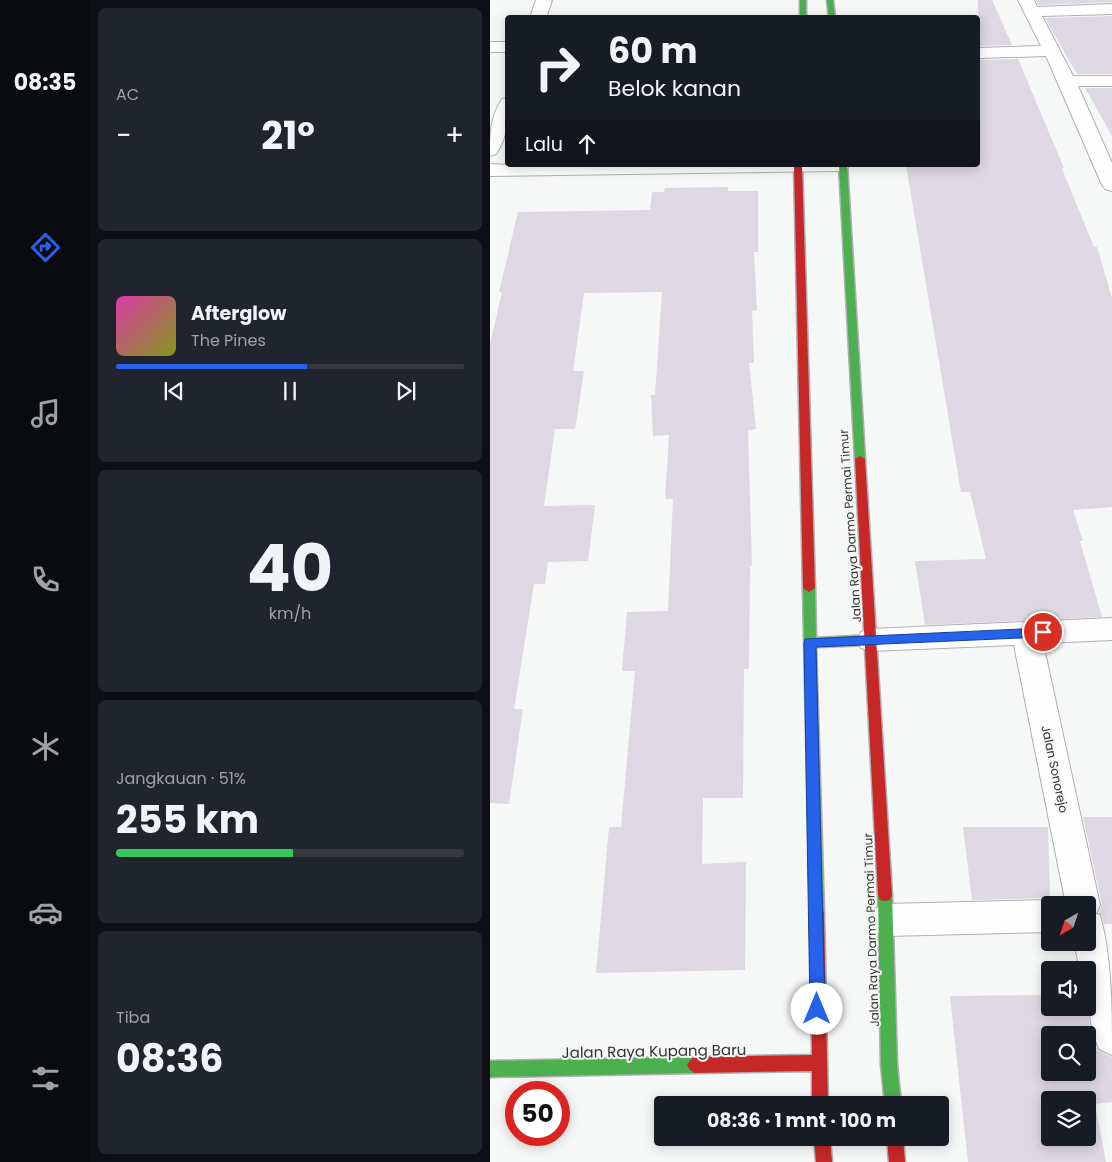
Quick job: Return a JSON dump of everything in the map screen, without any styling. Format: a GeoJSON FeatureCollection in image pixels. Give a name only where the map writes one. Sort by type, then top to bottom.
{"type":"FeatureCollection","features":[{"type":"Feature","properties":{"kind":"main road"},"geometry":{"type":"LineString","coordinates":[[802,15],[803,0]]}},
{"type":"Feature","properties":{"kind":"main road"},"geometry":{"type":"LineString","coordinates":[[830,0],[832,15]]}},
{"type":"Feature","properties":{"kind":"main road"},"geometry":{"type":"LineString","coordinates":[[798,167],[817,919],[820,1096]]}},
{"type":"Feature","properties":{"kind":"main road","name":"Jalan Raya Darmo Permai Timur"},"geometry":{"type":"LineString","coordinates":[[842,167],[886,920],[891,1096]]}},
{"type":"Feature","properties":{"kind":"main road"},"geometry":{"type":"LineString","coordinates":[[810,643],[871,640]]}},
{"type":"Feature","properties":{"kind":"main road","name":"Jalan Raya Kupang Baru"},"geometry":{"type":"LineString","coordinates":[[490,1069],[818,1063]]}},
{"type":"Feature","properties":{"kind":"main road"},"geometry":{"type":"LineString","coordinates":[[823,1146],[824,1162]]}},
{"type":"Feature","properties":{"kind":"main road"},"geometry":{"type":"LineString","coordinates":[[896,1146],[897,1162]]}},
{"type":"Feature","properties":{"kind":"street"},"geometry":{"type":"LineString","coordinates":[[539,15],[544,0]]}},
{"type":"Feature","properties":{"kind":"street"},"geometry":{"type":"LineString","coordinates":[[1112,9],[1029,6],[1051,51],[1068,80],[1112,185]]}},
{"type":"Feature","properties":{"kind":"street"},"geometry":{"type":"LineString","coordinates":[[490,47],[505,47]]}},
{"type":"Feature","properties":{"kind":"street"},"geometry":{"type":"LineString","coordinates":[[980,53],[1051,51]]}},
{"type":"Feature","properties":{"kind":"street"},"geometry":{"type":"LineString","coordinates":[[1068,80],[1112,81]]}},
{"type":"Feature","properties":{"kind":"street"},"geometry":{"type":"LineString","coordinates":[[490,150],[505,111]]}},
{"type":"Feature","properties":{"kind":"street"},"geometry":{"type":"LineString","coordinates":[[490,170],[721,167]]}},
{"type":"Feature","properties":{"kind":"street"},"geometry":{"type":"LineString","coordinates":[[871,640],[1112,629]]}},
{"type":"Feature","properties":{"kind":"street","name":"Jalan Sonorejo"},"geometry":{"type":"LineString","coordinates":[[1026,633],[1081,896]]}},
{"type":"Feature","properties":{"kind":"street"},"geometry":{"type":"LineString","coordinates":[[886,920],[1041,916]]}},
{"type":"Feature","properties":{"kind":"street"},"geometry":{"type":"LineString","coordinates":[[1093,951],[1112,1036]]}},
{"type":"Feature","properties":{"kind":"building"},"geometry":{"type":"Polygon","coordinates":[[[978,0],[992,0],[1012,45],[980,46],[980,15],[978,15],[978,0]]]}},
{"type":"Feature","properties":{"kind":"building"},"geometry":{"type":"Polygon","coordinates":[[[1036,0],[1112,0],[1112,2],[1038,5],[1036,0]]]}},
{"type":"Feature","properties":{"kind":"building"},"geometry":{"type":"Polygon","coordinates":[[[1112,16],[1112,74],[1077,74],[1045,18],[1112,16]]]}},
{"type":"Feature","properties":{"kind":"building"},"geometry":{"type":"Polygon","coordinates":[[[1018,59],[1064,168],[1062,169],[1094,247],[1097,247],[1112,298],[1112,507],[1073,510],[1083,541],[1080,541],[1102,617],[925,625],[915,561],[986,559],[970,492],[961,492],[906,167],[980,167],[980,60],[1018,59]]]}},
{"type":"Feature","properties":{"kind":"building"},"geometry":{"type":"Polygon","coordinates":[[[1085,88],[1112,88],[1112,136],[1085,88]]]}},
{"type":"Feature","properties":{"kind":"building"},"geometry":{"type":"Polygon","coordinates":[[[728,187],[728,191],[758,191],[758,252],[754,252],[757,310],[752,311],[754,363],[749,363],[756,429],[748,430],[752,566],[750,566],[749,669],[744,669],[743,798],[703,798],[702,864],[746,862],[745,970],[596,973],[609,827],[621,827],[635,671],[622,671],[627,612],[668,611],[673,499],[665,499],[669,435],[653,436],[651,395],[655,395],[662,292],[584,293],[573,371],[584,371],[575,429],[555,429],[544,506],[595,505],[588,561],[548,562],[545,584],[534,584],[514,709],[523,709],[509,804],[490,803],[490,344],[502,292],[499,292],[518,212],[650,210],[652,192],[664,192],[665,188],[728,187]]]}},
{"type":"Feature","properties":{"kind":"building"},"geometry":{"type":"Polygon","coordinates":[[[1083,817],[1112,817],[1112,924],[1104,924],[1102,915],[1099,913],[1102,905],[1083,817]]]}},
{"type":"Feature","properties":{"kind":"building"},"geometry":{"type":"Polygon","coordinates":[[[963,827],[1048,827],[1050,896],[1041,896],[1041,898],[972,900],[963,827]]]}},
{"type":"Feature","properties":{"kind":"building"},"geometry":{"type":"Polygon","coordinates":[[[1041,995],[1041,1016],[1088,1016],[1090,1026],[1041,1026],[1041,1081],[1096,1081],[1096,1047],[1097,1050],[1112,1057],[1112,1102],[1096,1104],[1096,1091],[1041,1091],[1041,1146],[1096,1146],[1096,1109],[1106,1162],[968,1162],[950,996],[1041,995]]]}},
{"type":"Feature","properties":{"kind":"traffic: fast"},"geometry":{"type":"LineString","coordinates":[[803,0],[803,15]]}},
{"type":"Feature","properties":{"kind":"traffic: fast"},"geometry":{"type":"LineString","coordinates":[[830,0],[832,15]]}},
{"type":"Feature","properties":{"kind":"traffic: fast"},"geometry":{"type":"LineString","coordinates":[[843,167],[860,459]]}},
{"type":"Feature","properties":{"kind":"traffic: fast"},"geometry":{"type":"LineString","coordinates":[[809,588],[817,913]]}},
{"type":"Feature","properties":{"kind":"traffic: fast"},"geometry":{"type":"LineString","coordinates":[[810,643],[871,640]]}},
{"type":"Feature","properties":{"kind":"traffic: fast"},"geometry":{"type":"LineString","coordinates":[[885,895],[889,1064],[892,1096]]}},
{"type":"Feature","properties":{"kind":"traffic: fast"},"geometry":{"type":"LineString","coordinates":[[490,1069],[695,1065]]}},
{"type":"Feature","properties":{"kind":"traffic: jam"},"geometry":{"type":"LineString","coordinates":[[798,167],[809,588]]}},
{"type":"Feature","properties":{"kind":"traffic: jam"},"geometry":{"type":"LineString","coordinates":[[860,459],[885,895]]}},
{"type":"Feature","properties":{"kind":"traffic: jam"},"geometry":{"type":"LineString","coordinates":[[817,913],[820,1096]]}},
{"type":"Feature","properties":{"kind":"traffic: jam"},"geometry":{"type":"LineString","coordinates":[[695,1065],[818,1063]]}},
{"type":"Feature","properties":{"kind":"traffic: jam"},"geometry":{"type":"LineString","coordinates":[[823,1146],[824,1162]]}},
{"type":"Feature","properties":{"kind":"traffic: jam"},"geometry":{"type":"LineString","coordinates":[[896,1146],[897,1162]]}},
{"type":"Feature","properties":{"kind":"route"},"geometry":{"type":"LineString","coordinates":[[817,1009],[817,919],[810,643],[1043,632]]}}]}
